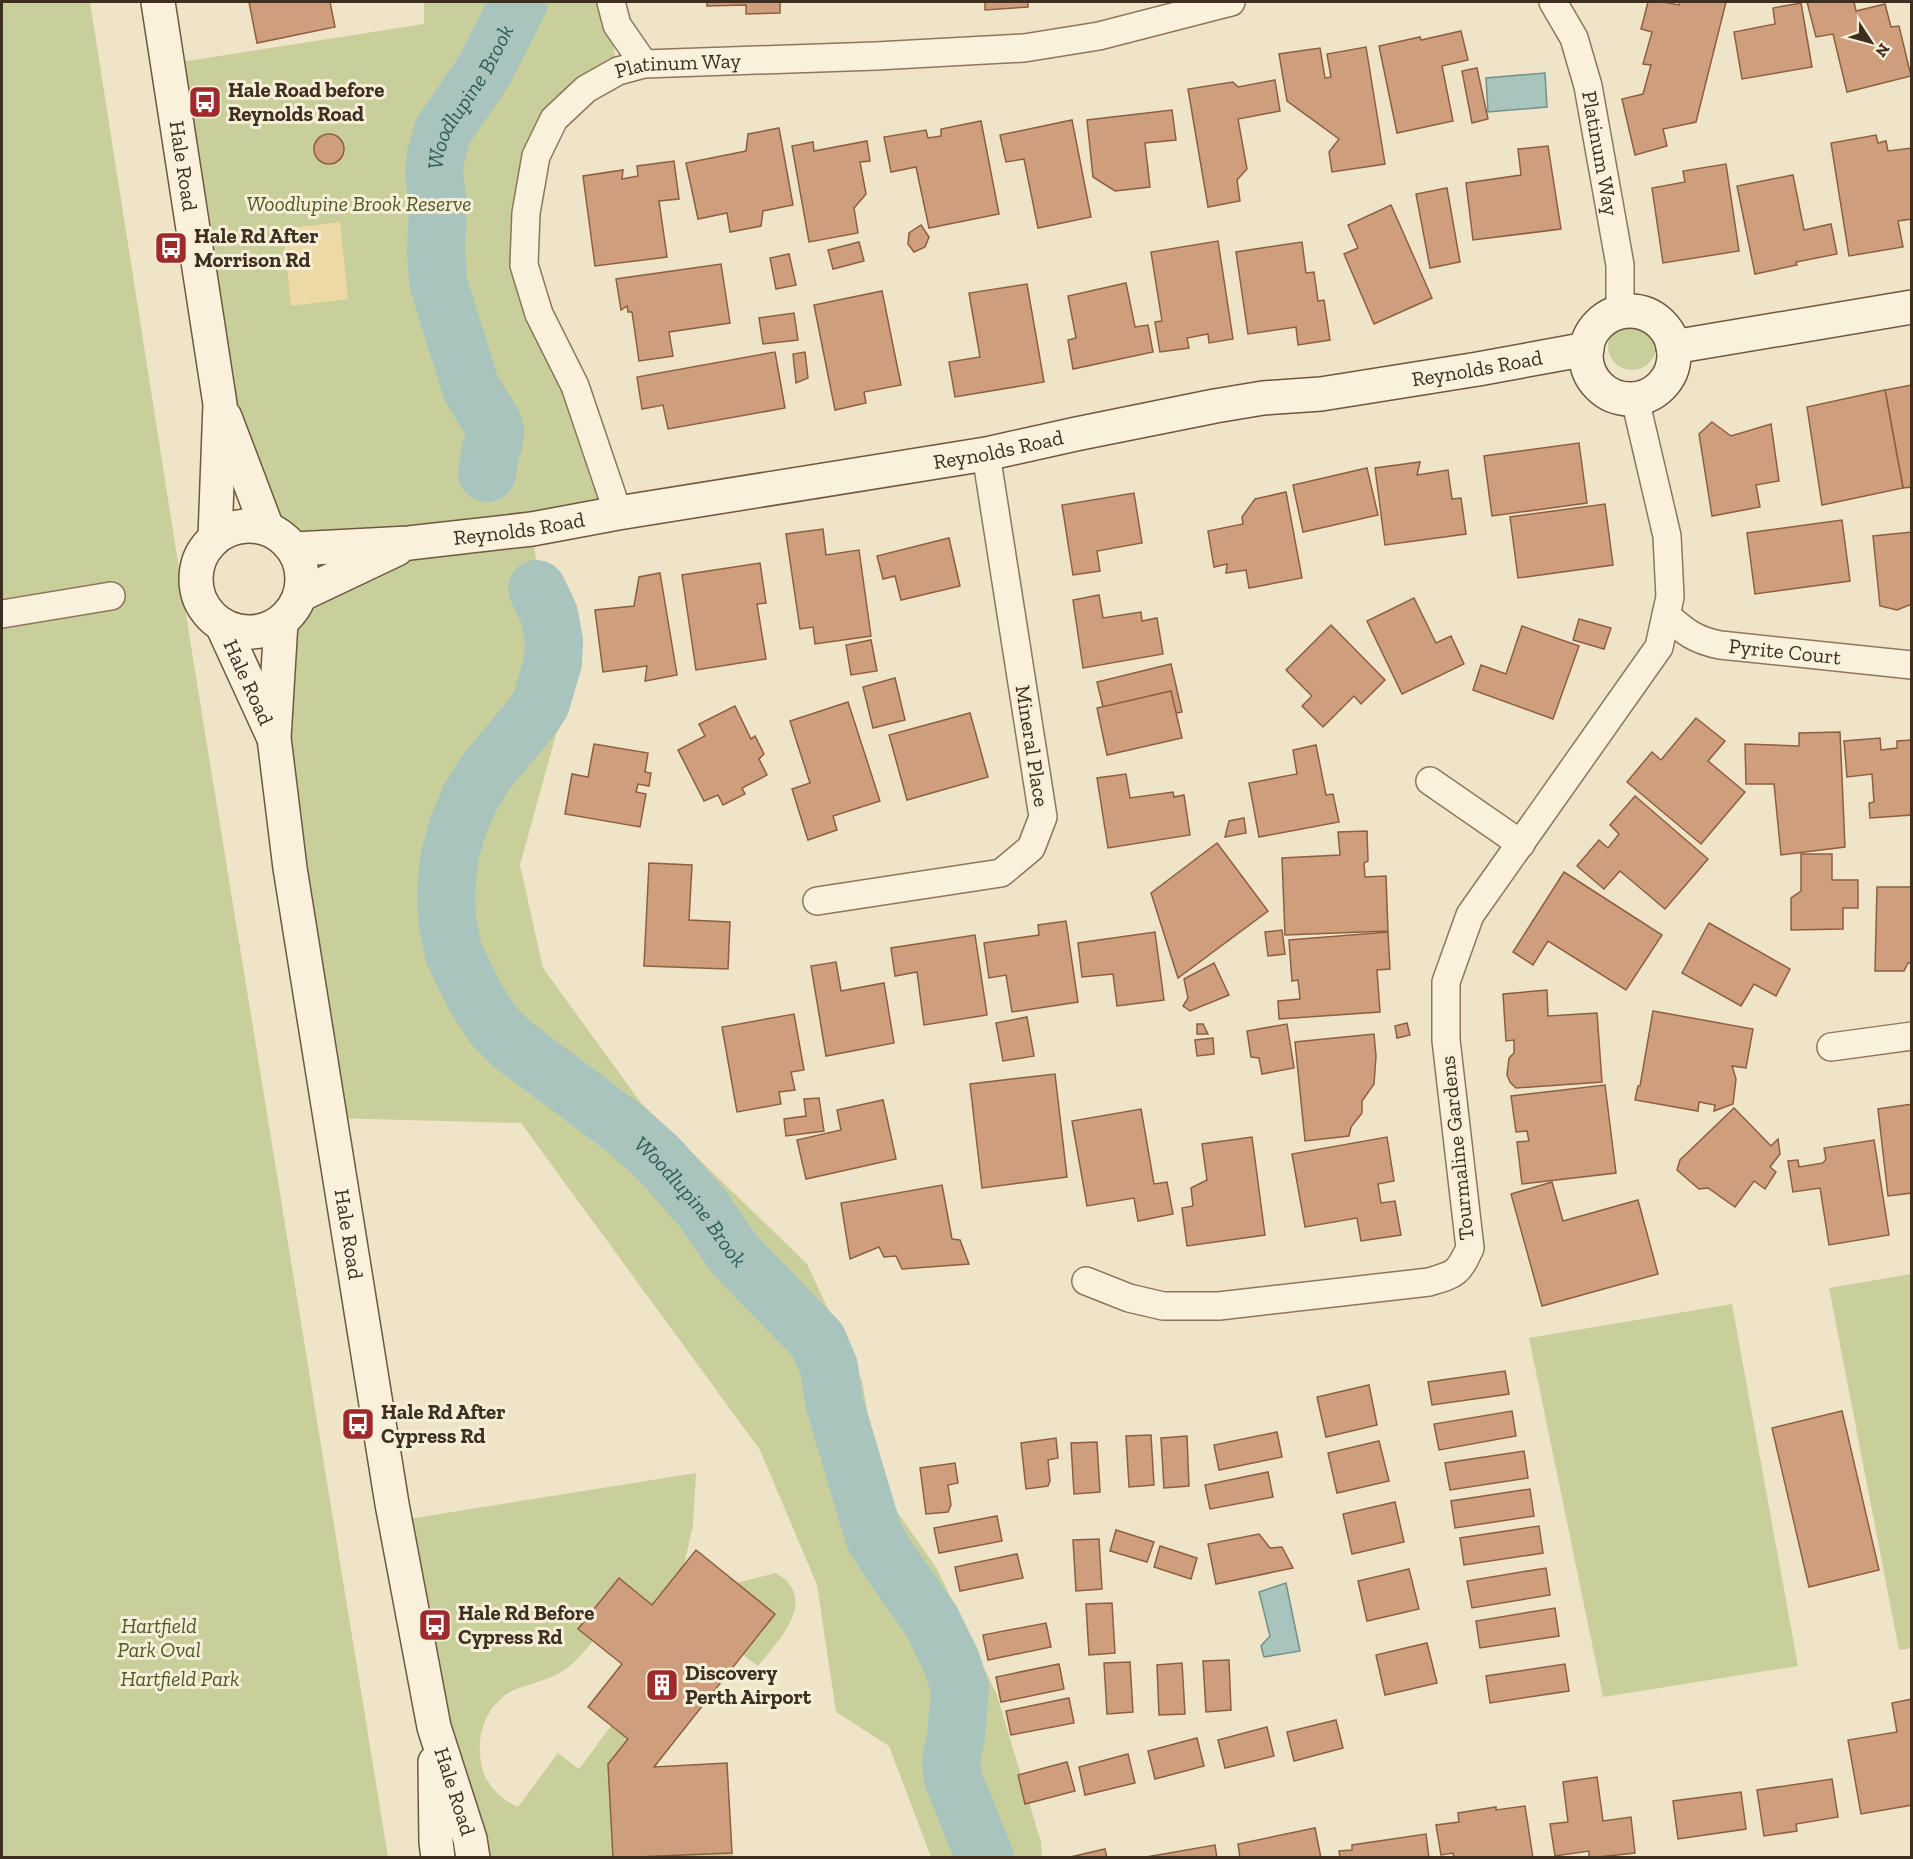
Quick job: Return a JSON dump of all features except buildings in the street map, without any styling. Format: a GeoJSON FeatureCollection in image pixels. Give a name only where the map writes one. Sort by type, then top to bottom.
{"type":"FeatureCollection","features":[{"type":"Feature","properties":{"kind":"main road","name":"Hale Road"},"geometry":{"type":"LineString","coordinates":[[158,2],[220,404],[215,537]]}},
{"type":"Feature","properties":{"kind":"main road"},"geometry":{"type":"LineString","coordinates":[[1673,347],[1911,307]]}},
{"type":"Feature","properties":{"kind":"main road"},"geometry":{"type":"LineString","coordinates":[[1620,312],[1648,315],[1660,323],[1669,334],[1673,347],[1674,362],[1670,375],[1661,387],[1649,395],[1635,399],[1622,399],[1598,386],[1587,363],[1590,336],[1608,317],[1620,312]]}},
{"type":"Feature","properties":{"kind":"main road","name":"Reynolds Road"},"geometry":{"type":"LineString","coordinates":[[294,549],[409,543],[532,529],[986,454],[1215,406],[1263,398],[1321,394],[1587,349]]}},
{"type":"Feature","properties":{"kind":"main road","name":"Hale Road"},"geometry":{"type":"LineString","coordinates":[[220,404],[267,528]]}},
{"type":"Feature","properties":{"kind":"main road"},"geometry":{"type":"LineString","coordinates":[[249,525],[267,528],[282,536],[294,549],[302,570],[303,583],[293,610],[268,629],[252,632],[236,631],[222,625],[207,612],[199,597],[196,578],[199,560],[215,537],[231,528],[249,525]]}},
{"type":"Feature","properties":{"kind":"main road","name":"Reynolds Road"},"geometry":{"type":"LineString","coordinates":[[300,595],[409,543]]}},
{"type":"Feature","properties":{"kind":"main road","name":"Hale Road"},"geometry":{"type":"LineString","coordinates":[[281,621],[274,738],[290,868],[388,1480],[434,1727],[470,1839],[473,1857]]}},
{"type":"Feature","properties":{"kind":"main road","name":"Hale Road"},"geometry":{"type":"LineString","coordinates":[[222,625],[274,738]]}},
{"type":"Feature","properties":{"kind":"main road","name":"Hale Road"},"geometry":{"type":"LineString","coordinates":[[434,1727],[438,1857]]}},
{"type":"Feature","properties":{"kind":"street"},"geometry":{"type":"LineString","coordinates":[[611,2],[617,25],[644,64]]}},
{"type":"Feature","properties":{"kind":"street","name":"Platinum Way"},"geometry":{"type":"LineString","coordinates":[[618,513],[575,386],[539,314],[524,265],[526,223],[536,156],[554,119],[586,89],[618,70],[644,64],[1024,48],[1099,36],[1231,2]]}},
{"type":"Feature","properties":{"kind":"street","name":"Platinum Way"},"geometry":{"type":"LineString","coordinates":[[1552,2],[1574,38],[1588,86],[1620,265],[1620,312]]}},
{"type":"Feature","properties":{"kind":"street","name":"Tourmaline Gardens"},"geometry":{"type":"LineString","coordinates":[[1086,1281],[1129,1298],[1163,1306],[1219,1306],[1430,1282],[1454,1275],[1462,1265],[1470,1248],[1446,1040],[1446,982],[1470,915],[1659,647],[1670,597],[1667,536],[1635,399]]}},
{"type":"Feature","properties":{"kind":"street","name":"Mineral Place"},"geometry":{"type":"LineString","coordinates":[[817,901],[1001,873],[1031,848],[1043,817],[986,454]]}},
{"type":"Feature","properties":{"kind":"street"},"geometry":{"type":"LineString","coordinates":[[2,614],[111,596]]}},
{"type":"Feature","properties":{"kind":"street","name":"Pyrite Court"},"geometry":{"type":"LineString","coordinates":[[1666,615],[1684,632],[1701,641],[1720,645],[1911,665]]}},
{"type":"Feature","properties":{"kind":"street"},"geometry":{"type":"LineString","coordinates":[[1430,781],[1521,844]]}},
{"type":"Feature","properties":{"kind":"street"},"geometry":{"type":"LineString","coordinates":[[1831,1047],[1911,1035]]}},
{"type":"Feature","properties":{"kind":"green space","name":"Hartfield Park"},"geometry":{"type":"Polygon","coordinates":[[[2,2],[90,2],[195,671],[388,1857],[2,1857],[2,2]]]}},
{"type":"Feature","properties":{"kind":"green space","name":"Woodlupine Brook Reserve"},"geometry":{"type":"Polygon","coordinates":[[[424,2],[605,2],[618,71],[554,119],[524,265],[618,513],[532,529],[558,727],[520,865],[543,968],[641,1103],[807,1264],[862,1381],[880,1487],[937,1569],[997,1695],[1041,1842],[1042,1857],[931,1857],[889,1746],[836,1712],[817,1585],[760,1450],[521,1123],[330,1118],[290,868],[281,622],[298,596],[301,570],[298,558],[291,547],[267,528],[220,404],[168,64],[424,24],[424,2]]]}},
{"type":"Feature","properties":{"kind":"green space"},"geometry":{"type":"Polygon","coordinates":[[[1627,322],[1637,322],[1649,329],[1656,341],[1656,351],[1649,363],[1637,370],[1627,370],[1612,359],[1608,351],[1608,341],[1619,326],[1627,322]]]}},
{"type":"Feature","properties":{"kind":"green space"},"geometry":{"type":"Polygon","coordinates":[[[1911,1274],[1912,1648],[1899,1650],[1829,1288],[1911,1274]]]}},
{"type":"Feature","properties":{"kind":"green space"},"geometry":{"type":"Polygon","coordinates":[[[1732,1304],[1798,1666],[1603,1697],[1529,1338],[1732,1304]]]}},
{"type":"Feature","properties":{"kind":"green space"},"geometry":{"type":"Polygon","coordinates":[[[696,1473],[693,1525],[684,1565],[652,1605],[618,1578],[578,1629],[593,1641],[585,1651],[561,1672],[504,1696],[486,1718],[481,1735],[481,1763],[489,1784],[505,1800],[518,1807],[558,1753],[579,1769],[611,1726],[628,1739],[608,1764],[613,1857],[473,1857],[396,1521],[696,1473]]]}},
{"type":"Feature","properties":{"kind":"green space"},"geometry":{"type":"Polygon","coordinates":[[[776,1573],[789,1583],[795,1595],[795,1607],[785,1632],[758,1666],[743,1655],[737,1583],[776,1573]]]}},
{"type":"Feature","properties":{"kind":"green space"},"geometry":{"type":"Polygon","coordinates":[[[732,1853],[735,1857],[641,1858],[732,1853]]]}},
{"type":"Feature","properties":{"kind":"sand"},"geometry":{"type":"Polygon","coordinates":[[[340,222],[348,299],[291,306],[283,229],[340,222]]]}},
{"type":"Feature","properties":{"kind":"water"},"geometry":{"type":"Polygon","coordinates":[[[1545,73],[1547,107],[1488,112],[1486,78],[1545,73]]]}},
{"type":"Feature","properties":{"kind":"water"},"geometry":{"type":"Polygon","coordinates":[[[1286,1583],[1300,1651],[1264,1657],[1261,1646],[1270,1636],[1259,1592],[1286,1583]]]}},
{"type":"Feature","properties":{"kind":"waterway","name":"Woodlupine Brook"},"geometry":{"type":"LineString","coordinates":[[487,473],[495,431],[471,388],[438,282],[436,250],[438,202],[434,176],[436,155],[443,131],[484,71],[519,2]]}},
{"type":"Feature","properties":{"kind":"waterway","name":"Woodlupine Brook"},"geometry":{"type":"LineString","coordinates":[[537,589],[549,614],[554,641],[553,662],[541,703],[486,772],[470,798],[457,829],[449,859],[446,893],[447,920],[454,954],[474,995],[493,1025],[513,1045],[624,1128],[658,1158],[703,1209],[734,1254],[818,1341],[829,1367],[834,1402],[874,1536],[931,1620],[951,1661],[960,1688],[956,1737],[951,1760],[953,1778],[985,1858]]}},
{"type":"Feature","properties":{"kind":"place","name":"Hale Road before Reynolds Road"},"geometry":{"type":"Point","coordinates":[205,102]}},
{"type":"Feature","properties":{"kind":"place","name":"Hale Rd After Morrison Rd"},"geometry":{"type":"Point","coordinates":[171,248]}},
{"type":"Feature","properties":{"kind":"place","name":"Hale Rd After Cypress Rd"},"geometry":{"type":"Point","coordinates":[358,1424]}},
{"type":"Feature","properties":{"kind":"place","name":"Hale Rd Before Cypress Rd"},"geometry":{"type":"Point","coordinates":[435,1625]}},
{"type":"Feature","properties":{"kind":"place","name":"Discovery Perth Airport"},"geometry":{"type":"Point","coordinates":[662,1685]}},
{"type":"Feature","properties":{"kind":"park label","name":"Hartfield Park Oval"},"geometry":{"type":"Point","coordinates":[159,1638]}}]}
